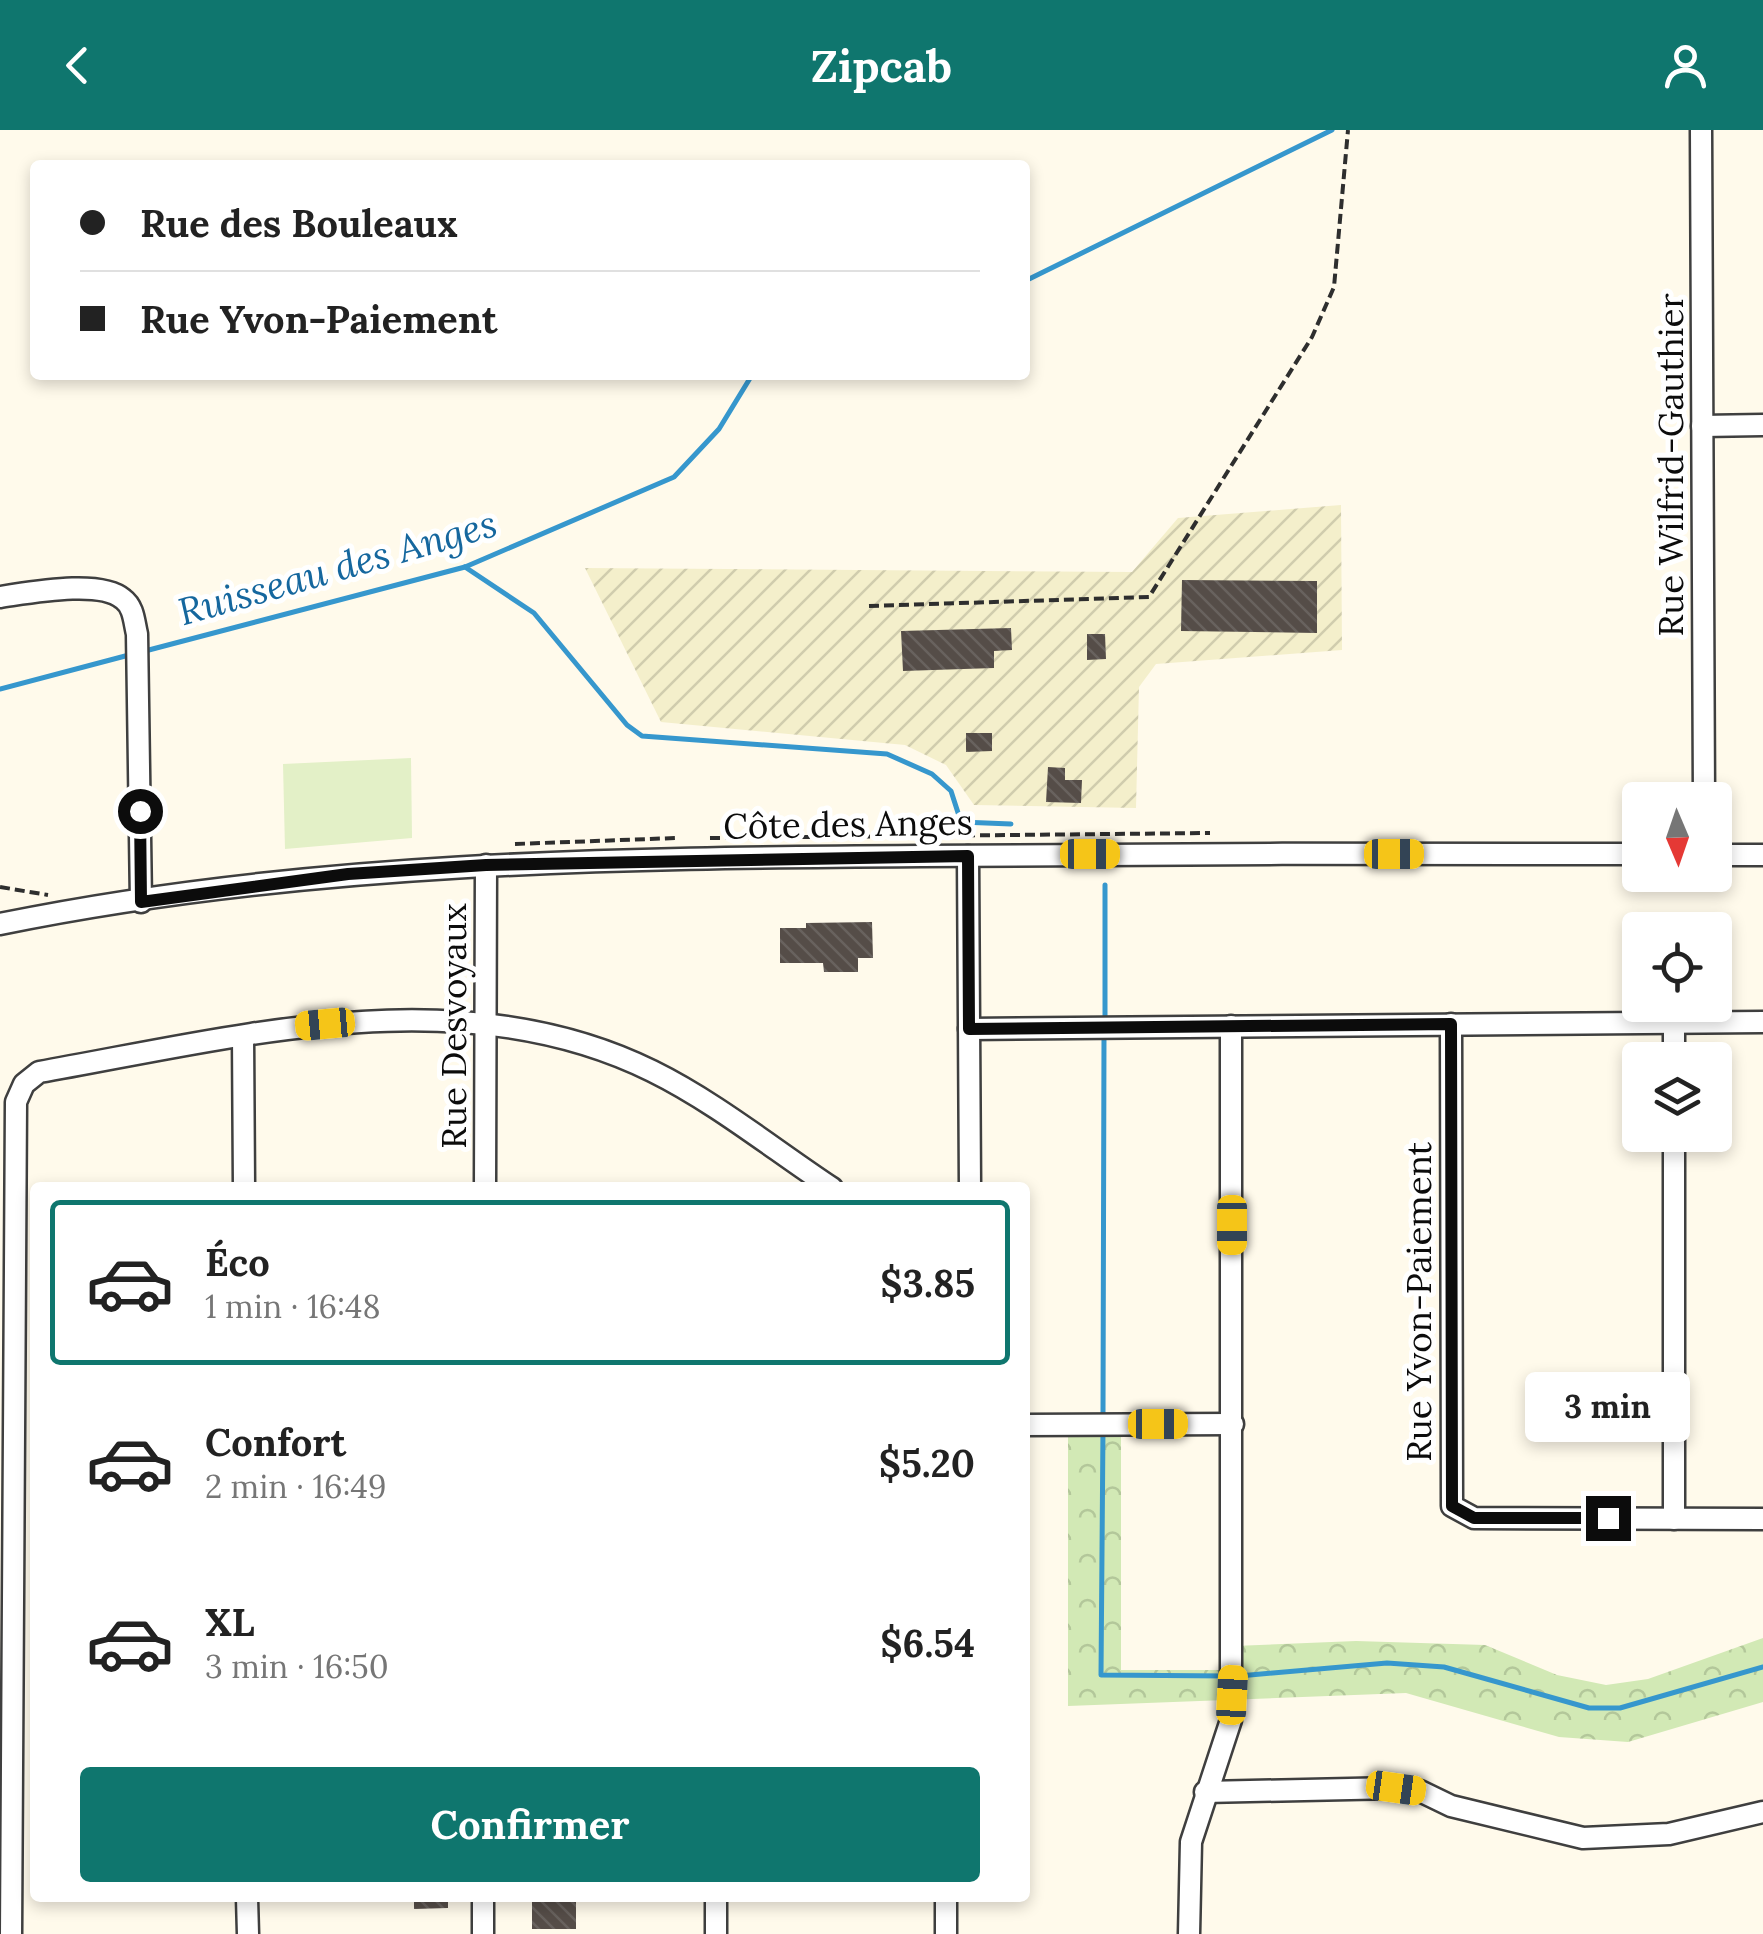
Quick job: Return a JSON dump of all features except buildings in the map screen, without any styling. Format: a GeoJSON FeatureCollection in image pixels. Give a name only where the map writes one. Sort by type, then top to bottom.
{"type":"FeatureCollection","features":[{"type":"Feature","properties":{"kind":"street","name":"Rue Wilfrid-Gauthier"},"geometry":{"type":"LineString","coordinates":[[1701,130],[1704,782]]}},
{"type":"Feature","properties":{"kind":"street"},"geometry":{"type":"LineString","coordinates":[[1702,426],[1763,426]]}},
{"type":"Feature","properties":{"kind":"street"},"geometry":{"type":"LineString","coordinates":[[0,598],[100,589],[126,600],[132,610],[137,634],[141,902]]}},
{"type":"Feature","properties":{"kind":"street","name":"Côte des Anges"},"geometry":{"type":"LineString","coordinates":[[0,924],[348,874],[486,865],[968,856],[1622,854]]}},
{"type":"Feature","properties":{"kind":"street"},"geometry":{"type":"LineString","coordinates":[[1732,854],[1763,855]]}},
{"type":"Feature","properties":{"kind":"street"},"geometry":{"type":"LineString","coordinates":[[968,856],[970,1182]]}},
{"type":"Feature","properties":{"kind":"street","name":"Rue Desvoyaux"},"geometry":{"type":"LineString","coordinates":[[484,1182],[486,865]]}},
{"type":"Feature","properties":{"kind":"street"},"geometry":{"type":"LineString","coordinates":[[11,1934],[6,1757],[13,1430],[7,1257],[16,1102],[24,1084],[38,1072],[243,1036],[350,1022],[485,1020],[608,1053],[654,1072],[823,1182]]}},
{"type":"Feature","properties":{"kind":"street"},"geometry":{"type":"LineString","coordinates":[[969,1029],[1763,1022]]}},
{"type":"Feature","properties":{"kind":"street","name":"Rue Yvon-Paiement"},"geometry":{"type":"LineString","coordinates":[[1451,1024],[1452,1506],[1474,1518],[1763,1519]]}},
{"type":"Feature","properties":{"kind":"street"},"geometry":{"type":"LineString","coordinates":[[1674,1024],[1674,1042]]}},
{"type":"Feature","properties":{"kind":"street"},"geometry":{"type":"LineString","coordinates":[[1189,1934],[1191,1842],[1204,1792],[1232,1720],[1230,1026]]}},
{"type":"Feature","properties":{"kind":"street"},"geometry":{"type":"LineString","coordinates":[[243,1036],[244,1182]]}},
{"type":"Feature","properties":{"kind":"street"},"geometry":{"type":"LineString","coordinates":[[1674,1152],[1674,1518]]}},
{"type":"Feature","properties":{"kind":"street"},"geometry":{"type":"LineString","coordinates":[[1030,1425],[1233,1424]]}},
{"type":"Feature","properties":{"kind":"street"},"geometry":{"type":"LineString","coordinates":[[13,1430],[30,1430]]}},
{"type":"Feature","properties":{"kind":"street"},"geometry":{"type":"LineString","coordinates":[[1204,1792],[1396,1788],[1420,1791],[1451,1806],[1583,1838],[1669,1834],[1763,1812]]}},
{"type":"Feature","properties":{"kind":"street"},"geometry":{"type":"LineString","coordinates":[[248,1902],[248,1934]]}},
{"type":"Feature","properties":{"kind":"street"},"geometry":{"type":"LineString","coordinates":[[482,1934],[483,1902]]}},
{"type":"Feature","properties":{"kind":"street"},"geometry":{"type":"LineString","coordinates":[[716,1902],[716,1934]]}},
{"type":"Feature","properties":{"kind":"street"},"geometry":{"type":"LineString","coordinates":[[946,1902],[946,1934]]}},
{"type":"Feature","properties":{"kind":"path"},"geometry":{"type":"LineString","coordinates":[[869,606],[1150,597],[1312,338],[1334,287],[1348,130]]}},
{"type":"Feature","properties":{"kind":"shaded area"},"geometry":{"type":"Polygon","coordinates":[[[1341,505],[1342,650],[1156,664],[1139,687],[1136,808],[974,805],[946,765],[905,745],[661,722],[585,568],[1132,572],[1178,518],[1341,505]]]}},
{"type":"Feature","properties":{"kind":"green space"},"geometry":{"type":"Polygon","coordinates":[[[411,758],[412,838],[285,849],[283,764],[411,758]]]}},
{"type":"Feature","properties":{"kind":"green space"},"geometry":{"type":"Polygon","coordinates":[[[1068,1424],[1121,1424],[1121,1670],[1233,1670],[1234,1646],[1356,1641],[1485,1645],[1557,1675],[1606,1685],[1648,1679],[1763,1638],[1763,1702],[1628,1742],[1559,1737],[1406,1693],[1068,1706],[1068,1424]]]}},
{"type":"Feature","properties":{"kind":"waterway","name":"Ruisseau des Anges"},"geometry":{"type":"LineString","coordinates":[[1030,279],[1332,130]]}},
{"type":"Feature","properties":{"kind":"waterway","name":"Ruisseau des Anges"},"geometry":{"type":"LineString","coordinates":[[145,651],[465,567],[674,477],[719,429],[749,380]]}},
{"type":"Feature","properties":{"kind":"waterway"},"geometry":{"type":"LineString","coordinates":[[465,567],[534,613],[627,725],[642,736],[887,754],[932,774],[951,791],[961,822],[1011,824]]}},
{"type":"Feature","properties":{"kind":"waterway","name":"Ruisseau des Anges"},"geometry":{"type":"LineString","coordinates":[[0,689],[129,655]]}},
{"type":"Feature","properties":{"kind":"waterway"},"geometry":{"type":"LineString","coordinates":[[1105,885],[1105,1022]]}},
{"type":"Feature","properties":{"kind":"waterway"},"geometry":{"type":"LineString","coordinates":[[1103,1417],[1104,1033]]}},
{"type":"Feature","properties":{"kind":"waterway"},"geometry":{"type":"LineString","coordinates":[[1103,1428],[1101,1675],[1228,1676]]}},
{"type":"Feature","properties":{"kind":"waterway"},"geometry":{"type":"LineString","coordinates":[[1239,1676],[1387,1663],[1444,1667],[1589,1708],[1620,1708],[1763,1667]]}},
{"type":"Feature","properties":{"kind":"route"},"geometry":{"type":"LineString","coordinates":[[140,811],[141,902],[348,874],[486,865],[732,857],[968,856],[969,1029],[1451,1024],[1452,1506],[1474,1518],[1608,1518]]}}]}
